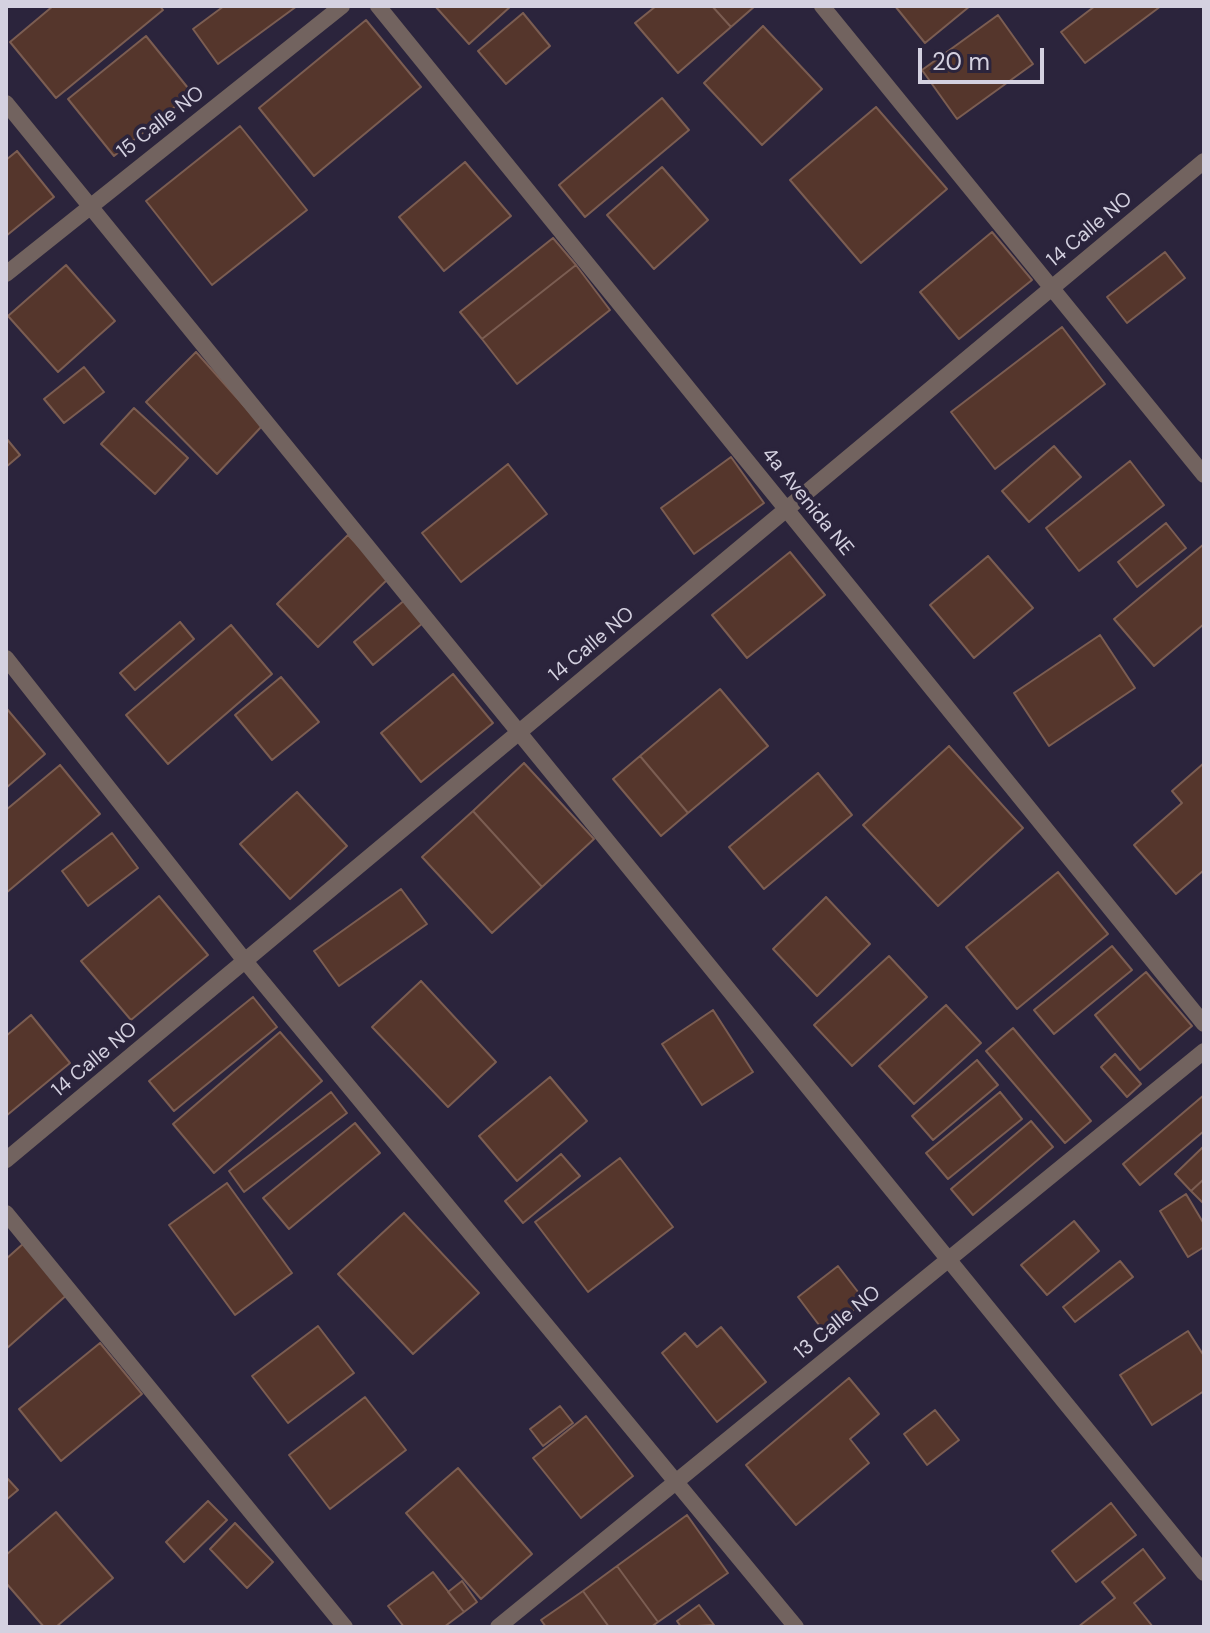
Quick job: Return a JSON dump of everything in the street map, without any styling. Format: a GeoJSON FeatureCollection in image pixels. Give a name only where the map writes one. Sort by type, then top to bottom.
{"type":"FeatureCollection","features":[{"type":"Feature","properties":{"kind":"street","name":"15 Calle NO"},"geometry":{"type":"LineString","coordinates":[[6,274],[342,6]]}},
{"type":"Feature","properties":{"kind":"street","name":"4a Avenida NE"},"geometry":{"type":"LineString","coordinates":[[378,6],[1204,1024]]}},
{"type":"Feature","properties":{"kind":"street"},"geometry":{"type":"LineString","coordinates":[[822,6],[1204,475]]}},
{"type":"Feature","properties":{"kind":"street"},"geometry":{"type":"LineString","coordinates":[[6,103],[1204,1573]]}},
{"type":"Feature","properties":{"kind":"street","name":"14 Calle NO"},"geometry":{"type":"LineString","coordinates":[[6,1160],[1204,161]]}},
{"type":"Feature","properties":{"kind":"street"},"geometry":{"type":"LineString","coordinates":[[6,658],[245,961],[796,1627]]}},
{"type":"Feature","properties":{"kind":"street","name":"13 Calle NO"},"geometry":{"type":"LineString","coordinates":[[498,1627],[1204,1051]]}},
{"type":"Feature","properties":{"kind":"street"},"geometry":{"type":"LineString","coordinates":[[6,1213],[345,1627]]}},
{"type":"Feature","properties":{"kind":"building"},"geometry":{"type":"Polygon","coordinates":[[[53,6],[160,6],[163,10],[56,98],[10,42],[53,6]]]}},
{"type":"Feature","properties":{"kind":"building"},"geometry":{"type":"Polygon","coordinates":[[[224,6],[297,6],[218,64],[193,29],[224,6]]]}},
{"type":"Feature","properties":{"kind":"building"},"geometry":{"type":"Polygon","coordinates":[[[435,6],[511,6],[469,44],[435,6]]]}},
{"type":"Feature","properties":{"kind":"building"},"geometry":{"type":"Polygon","coordinates":[[[656,6],[712,6],[731,27],[678,73],[635,23],[656,6]]]}},
{"type":"Feature","properties":{"kind":"building"},"geometry":{"type":"Polygon","coordinates":[[[712,6],[755,6],[731,27],[712,6]]]}},
{"type":"Feature","properties":{"kind":"building"},"geometry":{"type":"Polygon","coordinates":[[[895,6],[970,6],[925,43],[895,6]]]}},
{"type":"Feature","properties":{"kind":"building"},"geometry":{"type":"Polygon","coordinates":[[[1095,6],[1161,6],[1085,63],[1061,32],[1095,6]]]}},
{"type":"Feature","properties":{"kind":"building"},"geometry":{"type":"Polygon","coordinates":[[[523,13],[550,46],[506,84],[478,51],[523,13]]]}},
{"type":"Feature","properties":{"kind":"building"},"geometry":{"type":"Polygon","coordinates":[[[998,15],[1033,64],[957,119],[922,70],[998,15]]]}},
{"type":"Feature","properties":{"kind":"building"},"geometry":{"type":"Polygon","coordinates":[[[366,20],[421,87],[314,176],[259,108],[366,20]]]}},
{"type":"Feature","properties":{"kind":"building"},"geometry":{"type":"Polygon","coordinates":[[[763,26],[822,89],[762,145],[704,83],[763,26]]]}},
{"type":"Feature","properties":{"kind":"building"},"geometry":{"type":"Polygon","coordinates":[[[146,36],[192,93],[114,156],[68,99],[146,36]]]}},
{"type":"Feature","properties":{"kind":"building"},"geometry":{"type":"Polygon","coordinates":[[[662,98],[689,130],[585,217],[559,185],[662,98]]]}},
{"type":"Feature","properties":{"kind":"building"},"geometry":{"type":"Polygon","coordinates":[[[876,107],[947,189],[861,263],[790,180],[876,107]]]}},
{"type":"Feature","properties":{"kind":"building"},"geometry":{"type":"Polygon","coordinates":[[[240,126],[307,210],[212,285],[146,201],[240,126]]]}},
{"type":"Feature","properties":{"kind":"building"},"geometry":{"type":"Polygon","coordinates":[[[17,151],[54,197],[6,236],[6,160],[17,151]]]}},
{"type":"Feature","properties":{"kind":"building"},"geometry":{"type":"Polygon","coordinates":[[[465,162],[511,216],[444,271],[399,217],[465,162]]]}},
{"type":"Feature","properties":{"kind":"building"},"geometry":{"type":"Polygon","coordinates":[[[662,167],[708,220],[654,269],[607,215],[662,167]]]}},
{"type":"Feature","properties":{"kind":"building"},"geometry":{"type":"Polygon","coordinates":[[[992,232],[1032,280],[959,339],[920,292],[992,232]]]}},
{"type":"Feature","properties":{"kind":"building"},"geometry":{"type":"Polygon","coordinates":[[[553,238],[576,265],[482,339],[460,312],[553,238]]]}},
{"type":"Feature","properties":{"kind":"building"},"geometry":{"type":"Polygon","coordinates":[[[1165,252],[1185,278],[1127,323],[1107,297],[1165,252]]]}},
{"type":"Feature","properties":{"kind":"building"},"geometry":{"type":"Polygon","coordinates":[[[66,265],[115,321],[58,372],[8,316],[66,265]]]}},
{"type":"Feature","properties":{"kind":"building"},"geometry":{"type":"Polygon","coordinates":[[[576,265],[610,310],[517,384],[482,339],[576,265]]]}},
{"type":"Feature","properties":{"kind":"building"},"geometry":{"type":"Polygon","coordinates":[[[1062,327],[1105,384],[995,469],[951,412],[1062,327]]]}},
{"type":"Feature","properties":{"kind":"building"},"geometry":{"type":"Polygon","coordinates":[[[196,352],[262,426],[217,474],[146,402],[196,352]]]}},
{"type":"Feature","properties":{"kind":"building"},"geometry":{"type":"Polygon","coordinates":[[[84,367],[104,392],[64,423],[44,399],[84,367]]]}},
{"type":"Feature","properties":{"kind":"building"},"geometry":{"type":"Polygon","coordinates":[[[134,408],[188,458],[155,494],[101,444],[134,408]]]}},
{"type":"Feature","properties":{"kind":"building"},"geometry":{"type":"Polygon","coordinates":[[[6,438],[20,455],[6,467],[6,438]]]}},
{"type":"Feature","properties":{"kind":"building"},"geometry":{"type":"Polygon","coordinates":[[[1054,446],[1081,477],[1029,522],[1002,491],[1054,446]]]}},
{"type":"Feature","properties":{"kind":"building"},"geometry":{"type":"Polygon","coordinates":[[[731,457],[764,503],[694,554],[661,508],[731,457]]]}},
{"type":"Feature","properties":{"kind":"building"},"geometry":{"type":"Polygon","coordinates":[[[1130,461],[1164,505],[1079,571],[1046,528],[1130,461]]]}},
{"type":"Feature","properties":{"kind":"building"},"geometry":{"type":"Polygon","coordinates":[[[508,464],[547,514],[461,582],[422,533],[508,464]]]}},
{"type":"Feature","properties":{"kind":"building"},"geometry":{"type":"Polygon","coordinates":[[[1166,523],[1186,548],[1137,587],[1118,562],[1166,523]]]}},
{"type":"Feature","properties":{"kind":"building"},"geometry":{"type":"Polygon","coordinates":[[[348,535],[389,578],[318,647],[277,604],[348,535]]]}},
{"type":"Feature","properties":{"kind":"building"},"geometry":{"type":"Polygon","coordinates":[[[1204,544],[1204,624],[1154,666],[1114,619],[1204,544]]]}},
{"type":"Feature","properties":{"kind":"building"},"geometry":{"type":"Polygon","coordinates":[[[790,552],[825,595],[747,658],[712,615],[790,552]]]}},
{"type":"Feature","properties":{"kind":"building"},"geometry":{"type":"Polygon","coordinates":[[[988,556],[1033,608],[974,658],[930,605],[988,556]]]}},
{"type":"Feature","properties":{"kind":"building"},"geometry":{"type":"Polygon","coordinates":[[[406,599],[424,622],[373,665],[354,642],[406,599]]]}},
{"type":"Feature","properties":{"kind":"building"},"geometry":{"type":"Polygon","coordinates":[[[180,622],[194,639],[135,690],[120,673],[180,622]]]}},
{"type":"Feature","properties":{"kind":"building"},"geometry":{"type":"Polygon","coordinates":[[[231,625],[272,674],[168,764],[126,715],[231,625]]]}},
{"type":"Feature","properties":{"kind":"building"},"geometry":{"type":"Polygon","coordinates":[[[1100,635],[1135,688],[1049,746],[1014,693],[1100,635]]]}},
{"type":"Feature","properties":{"kind":"building"},"geometry":{"type":"Polygon","coordinates":[[[453,674],[493,723],[421,782],[381,733],[453,674]]]}},
{"type":"Feature","properties":{"kind":"building"},"geometry":{"type":"Polygon","coordinates":[[[281,677],[319,722],[272,760],[235,715],[281,677]]]}},
{"type":"Feature","properties":{"kind":"building"},"geometry":{"type":"Polygon","coordinates":[[[720,689],[768,746],[688,813],[640,756],[720,689]]]}},
{"type":"Feature","properties":{"kind":"building"},"geometry":{"type":"Polygon","coordinates":[[[6,710],[45,754],[6,788],[6,710]]]}},
{"type":"Feature","properties":{"kind":"building"},"geometry":{"type":"Polygon","coordinates":[[[949,746],[1023,828],[938,906],[863,825],[949,746]]]}},
{"type":"Feature","properties":{"kind":"building"},"geometry":{"type":"Polygon","coordinates":[[[640,756],[688,813],[661,836],[613,779],[640,756]]]}},
{"type":"Feature","properties":{"kind":"building"},"geometry":{"type":"Polygon","coordinates":[[[524,763],[594,839],[542,887],[473,811],[524,763]]]}},
{"type":"Feature","properties":{"kind":"building"},"geometry":{"type":"Polygon","coordinates":[[[1204,763],[1204,870],[1176,894],[1134,845],[1182,803],[1172,791],[1204,763]]]}},
{"type":"Feature","properties":{"kind":"building"},"geometry":{"type":"Polygon","coordinates":[[[60,765],[100,814],[6,893],[6,810],[60,765]]]}},
{"type":"Feature","properties":{"kind":"building"},"geometry":{"type":"Polygon","coordinates":[[[818,773],[852,815],[764,889],[729,847],[818,773]]]}},
{"type":"Feature","properties":{"kind":"building"},"geometry":{"type":"Polygon","coordinates":[[[297,792],[347,846],[290,899],[240,844],[297,792]]]}},
{"type":"Feature","properties":{"kind":"building"},"geometry":{"type":"Polygon","coordinates":[[[473,811],[542,887],[492,933],[422,857],[473,811]]]}},
{"type":"Feature","properties":{"kind":"building"},"geometry":{"type":"Polygon","coordinates":[[[112,833],[138,868],[88,906],[62,871],[112,833]]]}},
{"type":"Feature","properties":{"kind":"building"},"geometry":{"type":"Polygon","coordinates":[[[1058,872],[1108,934],[1017,1009],[966,947],[1058,872]]]}},
{"type":"Feature","properties":{"kind":"building"},"geometry":{"type":"Polygon","coordinates":[[[401,889],[427,924],[339,986],[314,951],[401,889]]]}},
{"type":"Feature","properties":{"kind":"building"},"geometry":{"type":"Polygon","coordinates":[[[159,896],[208,955],[131,1020],[81,961],[159,896]]]}},
{"type":"Feature","properties":{"kind":"building"},"geometry":{"type":"Polygon","coordinates":[[[826,897],[870,944],[817,996],[773,949],[826,897]]]}},
{"type":"Feature","properties":{"kind":"building"},"geometry":{"type":"Polygon","coordinates":[[[1112,946],[1132,970],[1054,1034],[1034,1010],[1112,946]]]}},
{"type":"Feature","properties":{"kind":"building"},"geometry":{"type":"Polygon","coordinates":[[[889,956],[927,997],[852,1066],[814,1025],[889,956]]]}},
{"type":"Feature","properties":{"kind":"building"},"geometry":{"type":"Polygon","coordinates":[[[1146,972],[1192,1026],[1140,1070],[1095,1015],[1146,972]]]}},
{"type":"Feature","properties":{"kind":"building"},"geometry":{"type":"Polygon","coordinates":[[[421,981],[496,1062],[448,1107],[372,1027],[421,981]]]}},
{"type":"Feature","properties":{"kind":"building"},"geometry":{"type":"Polygon","coordinates":[[[253,997],[277,1027],[174,1111],[149,1081],[253,997]]]}},
{"type":"Feature","properties":{"kind":"building"},"geometry":{"type":"Polygon","coordinates":[[[946,1005],[981,1043],[914,1104],[879,1066],[946,1005]]]}},
{"type":"Feature","properties":{"kind":"building"},"geometry":{"type":"Polygon","coordinates":[[[713,1010],[753,1072],[702,1105],[662,1044],[713,1010]]]}},
{"type":"Feature","properties":{"kind":"building"},"geometry":{"type":"Polygon","coordinates":[[[31,1015],[70,1063],[6,1116],[6,1036],[31,1015]]]}},
{"type":"Feature","properties":{"kind":"building"},"geometry":{"type":"Polygon","coordinates":[[[1013,1028],[1091,1121],[1065,1143],[986,1051],[1013,1028]]]}},
{"type":"Feature","properties":{"kind":"building"},"geometry":{"type":"Polygon","coordinates":[[[280,1032],[322,1081],[214,1173],[173,1124],[280,1032]]]}},
{"type":"Feature","properties":{"kind":"building"},"geometry":{"type":"Polygon","coordinates":[[[1115,1054],[1141,1084],[1127,1097],[1101,1067],[1115,1054]]]}},
{"type":"Feature","properties":{"kind":"building"},"geometry":{"type":"Polygon","coordinates":[[[977,1060],[998,1085],[933,1140],[912,1116],[977,1060]]]}},
{"type":"Feature","properties":{"kind":"building"},"geometry":{"type":"Polygon","coordinates":[[[550,1077],[587,1121],[517,1181],[479,1136],[550,1077]]]}},
{"type":"Feature","properties":{"kind":"building"},"geometry":{"type":"Polygon","coordinates":[[[331,1092],[347,1113],[244,1192],[229,1171],[331,1092]]]}},
{"type":"Feature","properties":{"kind":"building"},"geometry":{"type":"Polygon","coordinates":[[[1000,1092],[1022,1119],[948,1179],[926,1153],[1000,1092]]]}},
{"type":"Feature","properties":{"kind":"building"},"geometry":{"type":"Polygon","coordinates":[[[1204,1095],[1204,1131],[1140,1185],[1123,1164],[1204,1095]]]}},
{"type":"Feature","properties":{"kind":"building"},"geometry":{"type":"Polygon","coordinates":[[[1031,1121],[1053,1147],[973,1215],[951,1189],[1031,1121]]]}},
{"type":"Feature","properties":{"kind":"building"},"geometry":{"type":"Polygon","coordinates":[[[355,1123],[380,1153],[289,1229],[263,1198],[355,1123]]]}},
{"type":"Feature","properties":{"kind":"building"},"geometry":{"type":"Polygon","coordinates":[[[1204,1146],[1204,1179],[1191,1191],[1175,1174],[1204,1146]]]}},
{"type":"Feature","properties":{"kind":"building"},"geometry":{"type":"Polygon","coordinates":[[[561,1154],[580,1176],[523,1223],[505,1201],[561,1154]]]}},
{"type":"Feature","properties":{"kind":"building"},"geometry":{"type":"Polygon","coordinates":[[[620,1158],[673,1227],[588,1292],[535,1222],[620,1158]]]}},
{"type":"Feature","properties":{"kind":"building"},"geometry":{"type":"Polygon","coordinates":[[[1204,1179],[1204,1204],[1191,1191],[1204,1179]]]}},
{"type":"Feature","properties":{"kind":"building"},"geometry":{"type":"Polygon","coordinates":[[[227,1183],[292,1273],[235,1315],[169,1225],[227,1183]]]}},
{"type":"Feature","properties":{"kind":"building"},"geometry":{"type":"Polygon","coordinates":[[[1186,1194],[1204,1224],[1204,1247],[1188,1257],[1160,1211],[1186,1194]]]}},
{"type":"Feature","properties":{"kind":"building"},"geometry":{"type":"Polygon","coordinates":[[[404,1213],[479,1293],[413,1354],[338,1274],[404,1213]]]}},
{"type":"Feature","properties":{"kind":"building"},"geometry":{"type":"Polygon","coordinates":[[[1074,1221],[1099,1251],[1047,1295],[1021,1265],[1074,1221]]]}},
{"type":"Feature","properties":{"kind":"building"},"geometry":{"type":"Polygon","coordinates":[[[24,1243],[69,1293],[6,1349],[6,1259],[24,1243]]]}},
{"type":"Feature","properties":{"kind":"building"},"geometry":{"type":"Polygon","coordinates":[[[1120,1261],[1133,1277],[1075,1322],[1063,1307],[1120,1261]]]}},
{"type":"Feature","properties":{"kind":"building"},"geometry":{"type":"Polygon","coordinates":[[[838,1266],[865,1301],[825,1333],[798,1297],[838,1266]]]}},
{"type":"Feature","properties":{"kind":"building"},"geometry":{"type":"Polygon","coordinates":[[[318,1326],[354,1373],[288,1423],[252,1376],[318,1326]]]}},
{"type":"Feature","properties":{"kind":"building"},"geometry":{"type":"Polygon","coordinates":[[[721,1327],[766,1382],[717,1422],[662,1353],[685,1333],[697,1347],[721,1327]]]}},
{"type":"Feature","properties":{"kind":"building"},"geometry":{"type":"Polygon","coordinates":[[[1188,1331],[1204,1356],[1204,1391],[1152,1425],[1120,1375],[1188,1331]]]}},
{"type":"Feature","properties":{"kind":"building"},"geometry":{"type":"Polygon","coordinates":[[[100,1343],[142,1394],[61,1461],[19,1409],[100,1343]]]}},
{"type":"Feature","properties":{"kind":"building"},"geometry":{"type":"Polygon","coordinates":[[[849,1378],[879,1414],[850,1439],[869,1463],[796,1525],[746,1465],[849,1378]]]}},
{"type":"Feature","properties":{"kind":"building"},"geometry":{"type":"Polygon","coordinates":[[[365,1397],[406,1450],[330,1509],[289,1455],[365,1397]]]}},
{"type":"Feature","properties":{"kind":"building"},"geometry":{"type":"Polygon","coordinates":[[[560,1406],[573,1423],[543,1446],[530,1429],[560,1406]]]}},
{"type":"Feature","properties":{"kind":"building"},"geometry":{"type":"Polygon","coordinates":[[[935,1410],[959,1440],[927,1465],[904,1434],[935,1410]]]}},
{"type":"Feature","properties":{"kind":"building"},"geometry":{"type":"Polygon","coordinates":[[[586,1416],[633,1476],[581,1518],[533,1458],[586,1416]]]}},
{"type":"Feature","properties":{"kind":"building"},"geometry":{"type":"Polygon","coordinates":[[[458,1468],[532,1554],[481,1599],[406,1513],[458,1468]]]}},
{"type":"Feature","properties":{"kind":"building"},"geometry":{"type":"Polygon","coordinates":[[[6,1477],[18,1490],[6,1500],[6,1477]]]}},
{"type":"Feature","properties":{"kind":"building"},"geometry":{"type":"Polygon","coordinates":[[[208,1501],[227,1520],[184,1562],[166,1542],[208,1501]]]}},
{"type":"Feature","properties":{"kind":"building"},"geometry":{"type":"Polygon","coordinates":[[[1111,1503],[1136,1535],[1076,1582],[1052,1551],[1111,1503]]]}},
{"type":"Feature","properties":{"kind":"building"},"geometry":{"type":"Polygon","coordinates":[[[56,1512],[113,1578],[56,1627],[44,1627],[6,1583],[6,1555],[56,1512]]]}},
{"type":"Feature","properties":{"kind":"building"},"geometry":{"type":"Polygon","coordinates":[[[687,1515],[728,1573],[658,1622],[617,1566],[687,1515]]]}},
{"type":"Feature","properties":{"kind":"building"},"geometry":{"type":"Polygon","coordinates":[[[235,1523],[273,1562],[247,1588],[210,1549],[235,1523]]]}},
{"type":"Feature","properties":{"kind":"building"},"geometry":{"type":"Polygon","coordinates":[[[1143,1549],[1165,1578],[1134,1603],[1153,1627],[1078,1627],[1115,1598],[1102,1582],[1143,1549]]]}},
{"type":"Feature","properties":{"kind":"building"},"geometry":{"type":"Polygon","coordinates":[[[617,1566],[658,1622],[651,1627],[609,1627],[583,1591],[617,1566]]]}},
{"type":"Feature","properties":{"kind":"building"},"geometry":{"type":"Polygon","coordinates":[[[433,1572],[464,1612],[444,1627],[404,1627],[388,1606],[433,1572]]]}},
{"type":"Feature","properties":{"kind":"building"},"geometry":{"type":"Polygon","coordinates":[[[462,1581],[477,1602],[464,1612],[448,1592],[462,1581]]]}},
{"type":"Feature","properties":{"kind":"building"},"geometry":{"type":"Polygon","coordinates":[[[583,1591],[609,1627],[546,1627],[541,1620],[583,1591]]]}},
{"type":"Feature","properties":{"kind":"building"},"geometry":{"type":"Polygon","coordinates":[[[699,1605],[714,1625],[681,1627],[677,1621],[699,1605]]]}}]}
